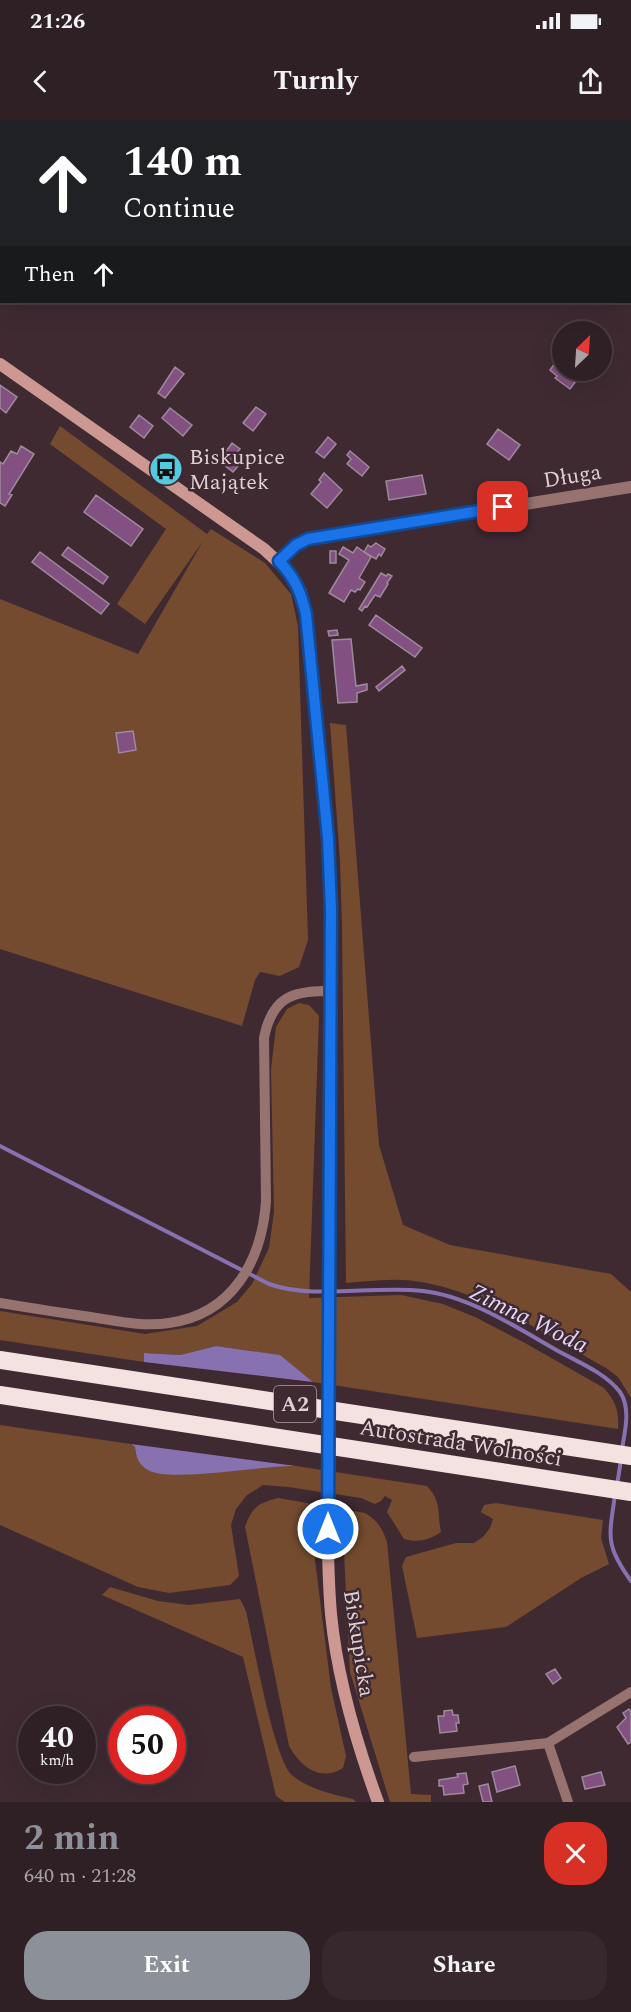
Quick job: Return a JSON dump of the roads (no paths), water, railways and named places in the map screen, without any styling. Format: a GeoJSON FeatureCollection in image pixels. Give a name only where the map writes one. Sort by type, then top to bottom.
{"type":"FeatureCollection","features":[{"type":"Feature","properties":{"kind":"highway","name":"Autostrada Wolności"},"geometry":{"type":"LineString","coordinates":[[0,1360],[631,1456]]}},
{"type":"Feature","properties":{"kind":"highway","name":"Autostrada Wolności"},"geometry":{"type":"LineString","coordinates":[[0,1395],[631,1492]]}},
{"type":"Feature","properties":{"kind":"main road"},"geometry":{"type":"LineString","coordinates":[[0,364],[279,561]]}},
{"type":"Feature","properties":{"kind":"main road","name":"Biskupicka"},"geometry":{"type":"LineString","coordinates":[[279,561],[290,573],[301,592],[308,626],[328,838],[331,991],[327,1512],[331,1616],[340,1675],[359,1747],[378,1802]]}},
{"type":"Feature","properties":{"kind":"street","name":"Długa"},"geometry":{"type":"LineString","coordinates":[[279,561],[296,545],[308,539],[631,487]]}},
{"type":"Feature","properties":{"kind":"street"},"geometry":{"type":"LineString","coordinates":[[0,1303],[128,1323],[154,1324],[180,1321],[205,1311],[233,1290],[246,1272],[256,1252],[264,1226],[266,1201],[264,1038],[267,1024],[273,1012],[287,998],[300,992],[331,991]]}},
{"type":"Feature","properties":{"kind":"street"},"geometry":{"type":"LineString","coordinates":[[414,1757],[548,1743],[631,1692]]}},
{"type":"Feature","properties":{"kind":"street"},"geometry":{"type":"LineString","coordinates":[[548,1743],[568,1802]]}},
{"type":"Feature","properties":{"kind":"waterway","name":"Zimna Woda"},"geometry":{"type":"LineString","coordinates":[[0,1146],[269,1284],[287,1289],[325,1292],[423,1291],[441,1294],[476,1306],[592,1369],[614,1385],[623,1398],[626,1412],[622,1449]]}},
{"type":"Feature","properties":{"kind":"waterway","name":"Zimna Woda"},"geometry":{"type":"LineString","coordinates":[[617,1485],[621,1460]]}},
{"type":"Feature","properties":{"kind":"waterway","name":"Zimna Woda"},"geometry":{"type":"LineString","coordinates":[[615,1495],[611,1540],[617,1558],[631,1581]]}},
{"type":"Feature","properties":{"kind":"place","name":"Biskupice Majątek"},"geometry":{"type":"Point","coordinates":[166,469]}}]}
